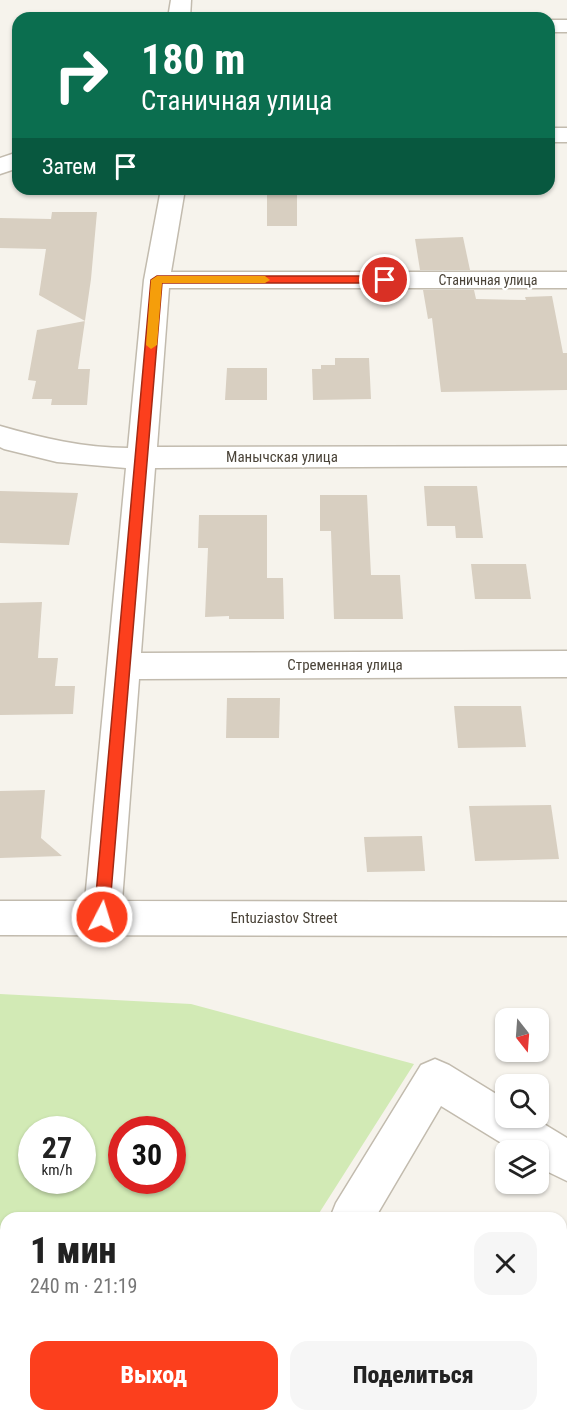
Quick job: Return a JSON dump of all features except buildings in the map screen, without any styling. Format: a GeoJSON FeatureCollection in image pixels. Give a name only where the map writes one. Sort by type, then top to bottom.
{"type":"FeatureCollection","features":[{"type":"Feature","properties":{"kind":"street"},"geometry":{"type":"LineString","coordinates":[[102,917],[157,280],[172,195]]}},
{"type":"Feature","properties":{"kind":"street","name":"Станичная улица"},"geometry":{"type":"LineString","coordinates":[[157,280],[567,280]]}},
{"type":"Feature","properties":{"kind":"street","name":"Манычская улица"},"geometry":{"type":"LineString","coordinates":[[0,435],[12,441],[58,452],[117,458],[567,456]]}},
{"type":"Feature","properties":{"kind":"street","name":"Стременная улица"},"geometry":{"type":"LineString","coordinates":[[124,666],[567,664]]}},
{"type":"Feature","properties":{"kind":"street","name":"Entuziastov Street"},"geometry":{"type":"LineString","coordinates":[[0,918],[567,919]]}},
{"type":"Feature","properties":{"kind":"street"},"geometry":{"type":"LineString","coordinates":[[355,1212],[435,1079],[567,1161]]}},
{"type":"Feature","properties":{"kind":"green space"},"geometry":{"type":"Polygon","coordinates":[[[0,994],[191,1004],[414,1064],[320,1212],[0,1212],[0,994]]]}},
{"type":"Feature","properties":{"kind":"slow traffic"},"geometry":{"type":"LineString","coordinates":[[151,345],[157,280],[265,280]]}},
{"type":"Feature","properties":{"kind":"route"},"geometry":{"type":"LineString","coordinates":[[102,917],[157,280],[385,280]]}}]}
